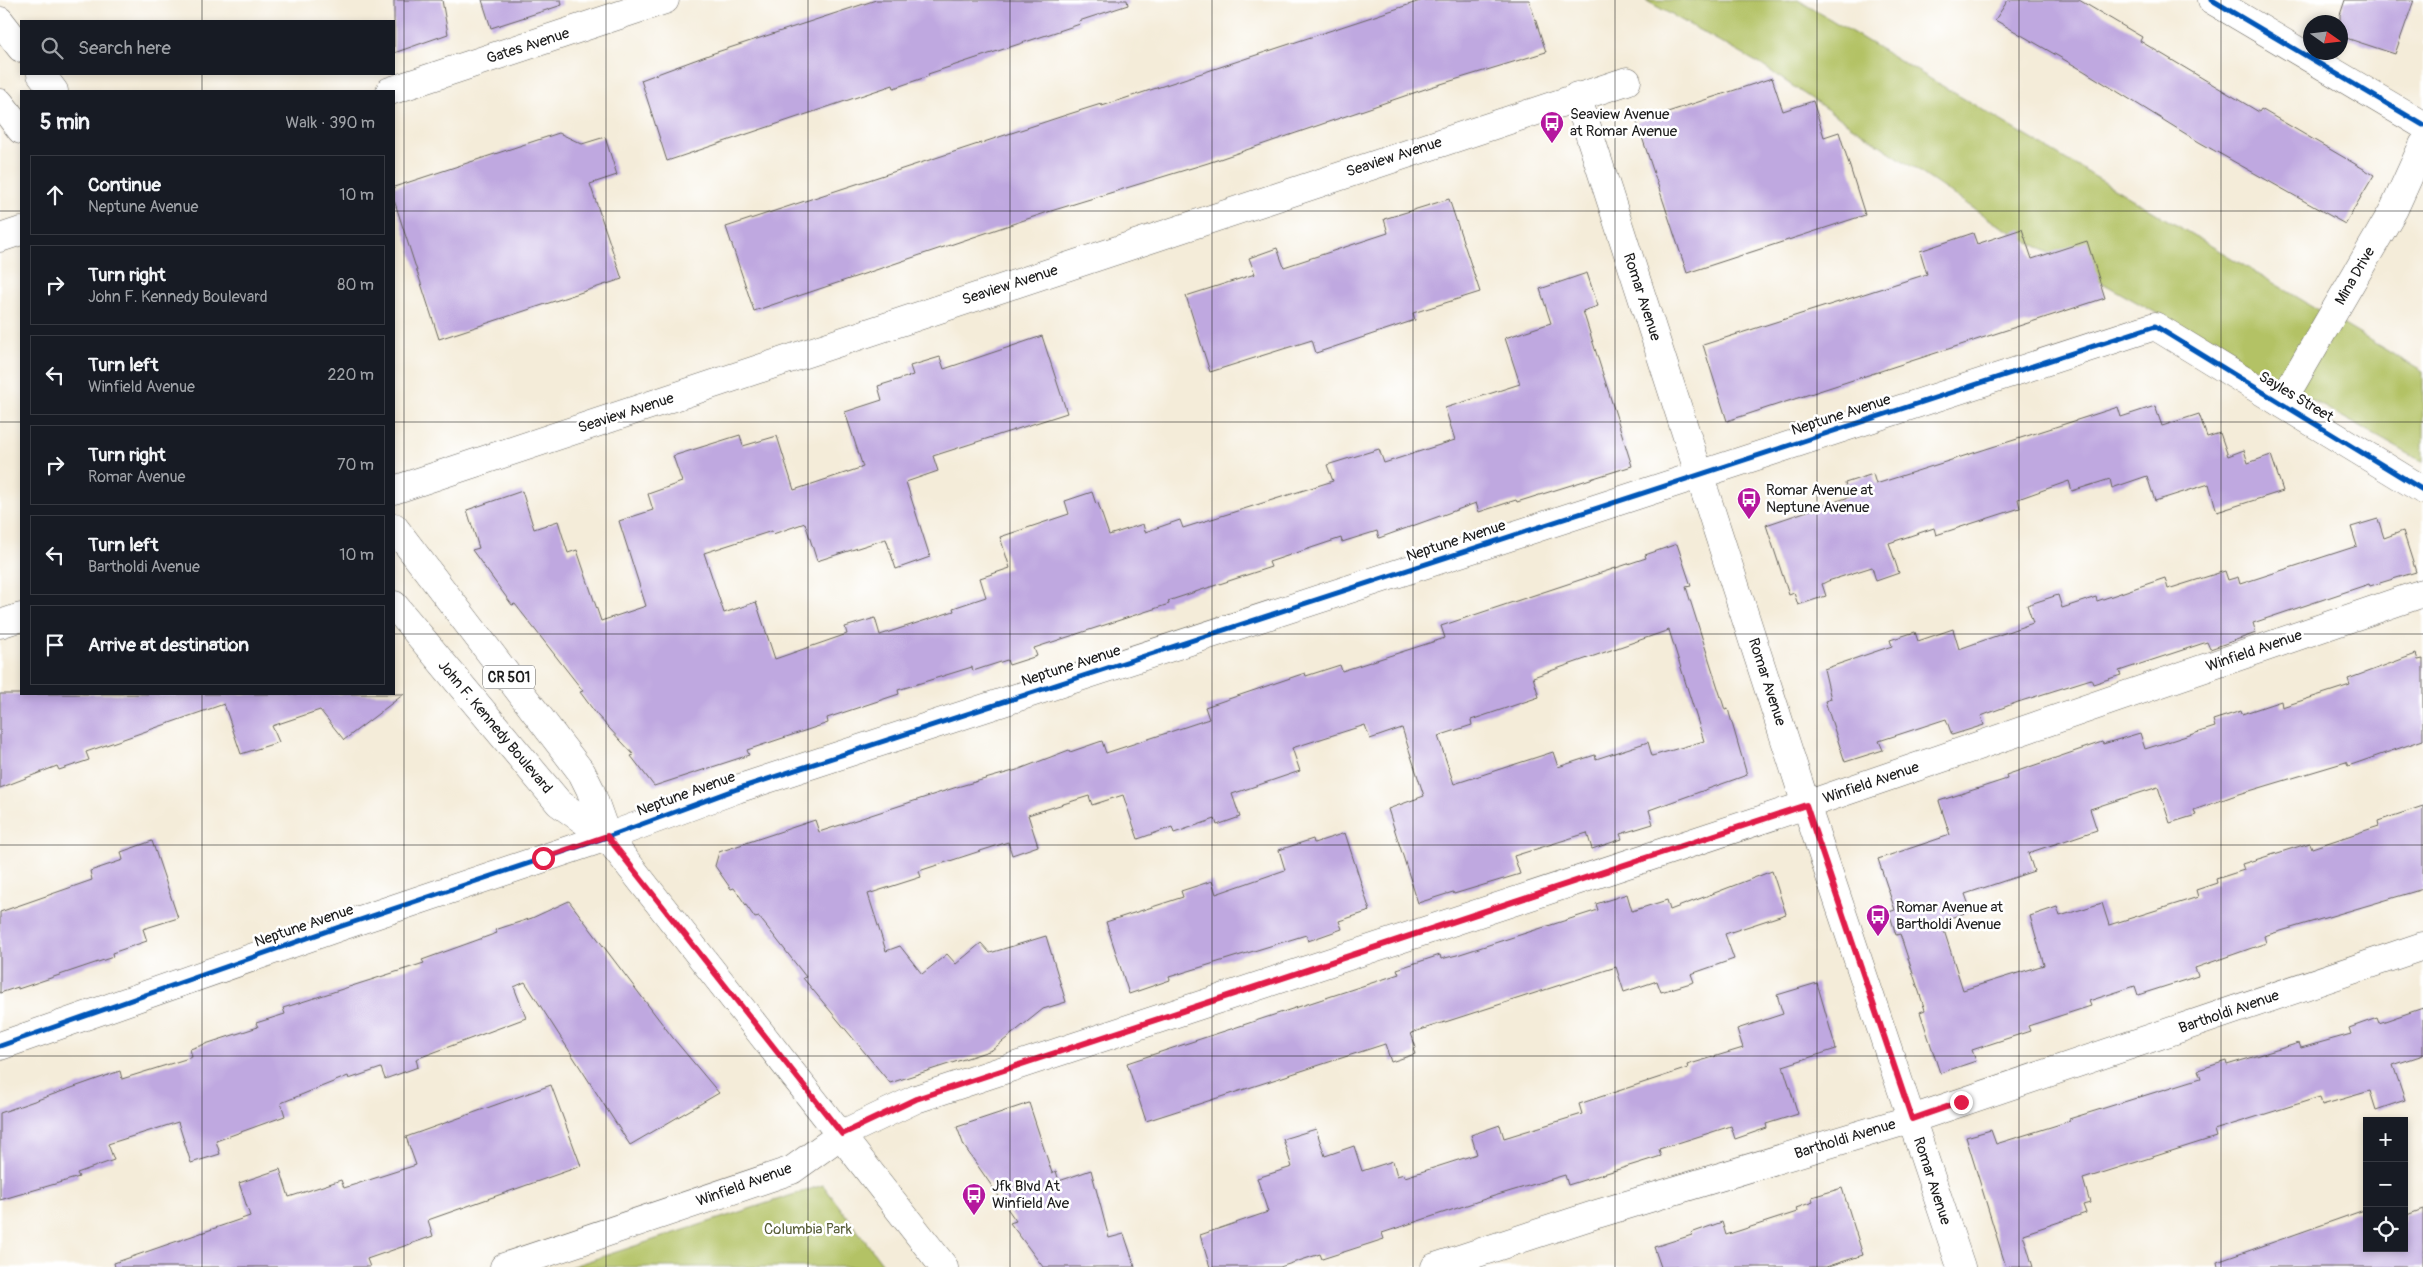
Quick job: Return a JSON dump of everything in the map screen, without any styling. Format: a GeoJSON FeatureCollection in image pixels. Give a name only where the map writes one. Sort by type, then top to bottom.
{"type":"FeatureCollection","features":[{"type":"Feature","properties":{"kind":"street","name":"Gates Avenue"},"geometry":{"type":"LineString","coordinates":[[393,90],[665,0]]}},
{"type":"Feature","properties":{"kind":"street"},"geometry":{"type":"LineString","coordinates":[[2212,0],[2423,125]]}},
{"type":"Feature","properties":{"kind":"street"},"geometry":{"type":"LineString","coordinates":[[0,20],[20,47]]}},
{"type":"Feature","properties":{"kind":"street"},"geometry":{"type":"LineString","coordinates":[[42,75],[53,90]]}},
{"type":"Feature","properties":{"kind":"street","name":"Seaview Avenue"},"geometry":{"type":"LineString","coordinates":[[395,490],[1577,96],[1627,81]]}},
{"type":"Feature","properties":{"kind":"street","name":"Romar Avenue"},"geometry":{"type":"LineString","coordinates":[[1577,96],[1806,805],[1961,1267]]}},
{"type":"Feature","properties":{"kind":"street"},"geometry":{"type":"LineString","coordinates":[[0,103],[20,129]]}},
{"type":"Feature","properties":{"kind":"street","name":"Mina Drive"},"geometry":{"type":"LineString","coordinates":[[2281,403],[2394,209],[2423,145]]}},
{"type":"Feature","properties":{"kind":"street"},"geometry":{"type":"LineString","coordinates":[[0,238],[20,231]]}},
{"type":"Feature","properties":{"kind":"street","name":"Neptune Avenue"},"geometry":{"type":"LineString","coordinates":[[0,1046],[339,927],[607,836],[736,789],[2155,326]]}},
{"type":"Feature","properties":{"kind":"street","name":"Sayles Street"},"geometry":{"type":"LineString","coordinates":[[2155,326],[2423,490]]}},
{"type":"Feature","properties":{"kind":"street","name":"John F. Kennedy Boulevard"},"geometry":{"type":"LineString","coordinates":[[395,528],[582,773],[590,789],[607,836]]}},
{"type":"Feature","properties":{"kind":"street","name":"Winfield Avenue"},"geometry":{"type":"LineString","coordinates":[[504,1267],[792,1170],[842,1134],[916,1099],[1806,805],[2423,593]]}},
{"type":"Feature","properties":{"kind":"street","name":"John F. Kennedy Boulevard"},"geometry":{"type":"LineString","coordinates":[[395,606],[559,803],[607,836],[842,1134],[944,1267]]}},
{"type":"Feature","properties":{"kind":"street"},"geometry":{"type":"LineString","coordinates":[[0,624],[20,617]]}},
{"type":"Feature","properties":{"kind":"street","name":"Bartholdi Avenue"},"geometry":{"type":"LineString","coordinates":[[1435,1267],[1597,1214],[1912,1119],[2423,946]]}},
{"type":"Feature","properties":{"kind":"green space"},"geometry":{"type":"Polygon","coordinates":[[[1645,0],[1798,0],[2423,372],[2423,462],[1995,223],[1760,64],[1645,0]]]}},
{"type":"Feature","properties":{"kind":"green space","name":"Columbia Park"},"geometry":{"type":"Polygon","coordinates":[[[823,1185],[885,1267],[570,1267],[823,1185]]]}},
{"type":"Feature","properties":{"kind":"building"},"geometry":{"type":"Polygon","coordinates":[[[394,0],[442,0],[448,34],[395,53],[394,0]]]}},
{"type":"Feature","properties":{"kind":"building"},"geometry":{"type":"Polygon","coordinates":[[[482,0],[561,0],[562,5],[491,28],[482,0]]]}},
{"type":"Feature","properties":{"kind":"building"},"geometry":{"type":"Polygon","coordinates":[[[876,0],[1127,0],[1128,5],[1079,21],[1080,24],[928,74],[929,76],[894,88],[893,85],[667,161],[641,80],[714,53],[876,0]]]}},
{"type":"Feature","properties":{"kind":"building"},"geometry":{"type":"Polygon","coordinates":[[[1423,0],[1529,0],[1546,52],[1431,87],[1208,163],[1051,211],[754,311],[726,227],[1423,0]]]}},
{"type":"Feature","properties":{"kind":"building"},"geometry":{"type":"Polygon","coordinates":[[[2008,0],[2079,0],[2142,37],[2140,41],[2259,112],[2261,109],[2374,175],[2345,224],[2199,142],[2084,71],[1995,20],[2008,0]]]}},
{"type":"Feature","properties":{"kind":"building"},"geometry":{"type":"Polygon","coordinates":[[[2345,0],[2414,0],[2395,54],[2348,39],[2348,15],[2340,15],[2345,0]]]}},
{"type":"Feature","properties":{"kind":"building"},"geometry":{"type":"Polygon","coordinates":[[[1772,78],[1783,111],[1813,101],[1824,137],[1839,132],[1865,215],[1687,273],[1637,122],[1772,78]]]}},
{"type":"Feature","properties":{"kind":"building"},"geometry":{"type":"Polygon","coordinates":[[[559,133],[582,144],[605,137],[617,175],[590,184],[622,279],[439,339],[395,203],[395,187],[559,133]]]}},
{"type":"Feature","properties":{"kind":"building"},"geometry":{"type":"Polygon","coordinates":[[[1449,199],[1480,292],[1413,313],[1415,320],[1316,353],[1312,340],[1210,372],[1186,296],[1255,274],[1249,258],[1277,248],[1284,267],[1388,233],[1384,219],[1449,199]]]}},
{"type":"Feature","properties":{"kind":"building"},"geometry":{"type":"Polygon","coordinates":[[[2022,229],[2032,259],[2087,241],[2105,298],[1727,421],[1703,345],[1927,274],[1920,251],[1973,233],[1977,244],[2022,229]]]}},
{"type":"Feature","properties":{"kind":"building"},"geometry":{"type":"Polygon","coordinates":[[[1587,273],[1598,306],[1583,311],[1632,466],[1479,512],[1476,503],[1379,538],[1377,531],[1342,542],[1341,538],[1269,562],[1271,567],[1168,601],[1169,604],[1034,648],[1037,656],[1009,665],[1007,660],[973,671],[972,667],[898,690],[899,694],[827,718],[828,723],[747,750],[749,755],[654,786],[631,756],[634,755],[597,715],[580,692],[583,691],[515,604],[512,605],[472,550],[479,548],[467,510],[522,491],[534,529],[558,521],[568,553],[577,550],[601,621],[646,606],[619,521],[653,510],[648,494],[682,482],[673,456],[740,435],[743,446],[777,436],[794,490],[863,467],[845,412],[882,400],[878,386],[913,375],[910,366],[940,357],[944,369],[1042,336],[1067,413],[933,456],[938,471],[906,482],[930,557],[896,569],[886,539],[817,561],[805,523],[773,534],[772,531],[704,553],[724,613],[756,602],[775,659],[847,634],[845,627],[875,618],[880,635],[954,611],[953,608],[986,597],[980,578],[1010,568],[1000,537],[1069,514],[1065,501],[1092,492],[1096,504],[1098,503],[1109,535],[1143,524],[1145,532],[1180,520],[1183,528],[1333,481],[1327,465],[1379,449],[1384,463],[1455,440],[1445,408],[1520,384],[1505,338],[1551,323],[1540,289],[1587,273]]]}},
{"type":"Feature","properties":{"kind":"building"},"geometry":{"type":"Polygon","coordinates":[[[2155,406],[2162,426],[2199,414],[2207,437],[2220,433],[2228,456],[2244,450],[2248,463],[2271,455],[2283,491],[2217,512],[2209,484],[2155,501],[2147,476],[2112,488],[2110,479],[2072,491],[2069,481],[2018,499],[2020,508],[1936,535],[1934,528],[1889,543],[1899,573],[1876,581],[1872,567],[1822,584],[1826,596],[1798,605],[1794,593],[1789,595],[1766,525],[1849,497],[1845,483],[1873,474],[1876,484],[2118,407],[2121,417],[2155,406]]]}},
{"type":"Feature","properties":{"kind":"building"},"geometry":{"type":"Polygon","coordinates":[[[2378,519],[2384,538],[2403,531],[2416,572],[2370,586],[2369,584],[2253,623],[2256,633],[2210,649],[2207,642],[2119,671],[2121,675],[2093,684],[2091,679],[2018,702],[1981,716],[1984,725],[1952,735],[1946,719],[1879,741],[1883,750],[1845,762],[1825,701],[1831,699],[1824,669],[1892,646],[1890,640],[1915,632],[1918,641],[1953,629],[1959,649],[2033,623],[2027,605],[2058,595],[2062,608],[2096,597],[2097,601],[2165,578],[2168,589],[2225,571],[2228,580],[2238,577],[2240,584],[2357,546],[2351,527],[2378,519]]]}},
{"type":"Feature","properties":{"kind":"building"},"geometry":{"type":"Polygon","coordinates":[[[1677,544],[1691,586],[1686,587],[1725,710],[1728,709],[1747,775],[1649,810],[1653,824],[1620,834],[1622,839],[1592,849],[1587,833],[1514,856],[1520,874],[1418,903],[1388,809],[1424,796],[1402,728],[1370,739],[1365,725],[1292,748],[1300,771],[1232,794],[1240,817],[1217,825],[1215,819],[1174,833],[1172,827],[1138,839],[1123,795],[1092,805],[1089,796],[1028,815],[1038,846],[1012,855],[1008,842],[919,871],[921,877],[868,894],[886,951],[900,946],[922,974],[947,954],[956,964],[981,943],[990,953],[1046,936],[1066,1002],[1043,1009],[992,1050],[890,1083],[803,978],[806,977],[759,917],[755,918],[734,888],[731,889],[715,866],[719,852],[815,820],[819,832],[957,787],[1017,770],[1069,750],[1070,752],[1102,741],[1106,753],[1209,719],[1205,707],[1305,673],[1306,676],[1340,665],[1342,671],[1445,638],[1441,626],[1646,558],[1645,555],[1677,544]],[[1669,630],[1533,677],[1539,697],[1471,720],[1472,725],[1438,736],[1454,784],[1553,752],[1558,767],[1595,755],[1596,759],[1648,742],[1652,756],[1704,741],[1669,630]]]}},
{"type":"Feature","properties":{"kind":"building"},"geometry":{"type":"Polygon","coordinates":[[[2416,654],[2418,660],[2423,659],[2423,740],[2348,766],[2346,762],[2236,795],[2194,810],[2196,815],[2170,823],[2158,787],[2090,809],[2097,830],[2028,853],[2034,871],[1965,894],[1971,911],[1941,921],[1963,990],[2044,965],[2030,916],[2057,907],[2060,916],[2102,903],[2109,925],[2198,897],[2196,890],[2217,883],[2216,879],[2244,870],[2242,864],[2310,843],[2312,848],[2379,826],[2378,821],[2423,806],[2423,889],[2264,936],[2266,943],[2195,968],[2198,976],[2138,995],[2135,986],[2089,1001],[2091,1006],[2028,1026],[2030,1031],[1972,1050],[1976,1061],[1940,1073],[1920,1012],[1925,1010],[1900,934],[1896,935],[1889,912],[1895,910],[1878,859],[1950,835],[1939,801],[2007,779],[2006,775],[2102,742],[2103,744],[2140,733],[2145,749],[2215,727],[2213,720],[2241,711],[2242,714],[2281,701],[2282,707],[2350,685],[2348,679],[2416,654]]]}},
{"type":"Feature","properties":{"kind":"building"},"geometry":{"type":"Polygon","coordinates":[[[0,694],[404,694],[344,740],[320,710],[272,726],[279,742],[241,754],[224,704],[86,752],[89,760],[59,770],[57,766],[0,788],[0,694]]]}},
{"type":"Feature","properties":{"kind":"building"},"geometry":{"type":"Polygon","coordinates":[[[1345,833],[1370,911],[1339,921],[1342,929],[1308,941],[1306,935],[1169,977],[1170,980],[1129,994],[1106,922],[1183,897],[1181,891],[1212,881],[1216,894],[1285,870],[1279,850],[1313,839],[1314,843],[1345,833]]]}},
{"type":"Feature","properties":{"kind":"building"},"geometry":{"type":"Polygon","coordinates":[[[152,841],[178,918],[143,929],[147,941],[112,953],[113,957],[18,989],[18,987],[0,993],[0,912],[92,880],[90,871],[123,860],[121,852],[152,841]]]}},
{"type":"Feature","properties":{"kind":"building"},"geometry":{"type":"Polygon","coordinates":[[[1772,871],[1786,914],[1725,934],[1734,959],[1691,974],[1694,982],[1661,992],[1657,981],[1624,992],[1616,967],[1411,1033],[1416,1048],[1413,1049],[1415,1054],[1391,1062],[1385,1044],[1146,1121],[1127,1063],[1399,974],[1397,969],[1440,955],[1441,959],[1457,955],[1598,910],[1596,904],[1627,894],[1632,911],[1667,900],[1670,910],[1772,871]]]}},
{"type":"Feature","properties":{"kind":"building"},"geometry":{"type":"Polygon","coordinates":[[[569,901],[673,1038],[719,1093],[630,1145],[525,982],[514,987],[526,1018],[416,1059],[418,1067],[385,1079],[381,1068],[349,1079],[348,1076],[281,1103],[285,1116],[216,1141],[220,1154],[191,1163],[178,1122],[108,1144],[114,1160],[77,1173],[79,1177],[0,1200],[0,1113],[120,1071],[122,1079],[192,1057],[190,1049],[258,1027],[256,1023],[285,1014],[283,1008],[424,963],[422,960],[497,933],[495,930],[532,918],[569,901]]]}},
{"type":"Feature","properties":{"kind":"building"},"geometry":{"type":"Polygon","coordinates":[[[1817,983],[1836,1049],[1783,1066],[1798,1114],[1766,1124],[1767,1128],[1735,1139],[1731,1126],[1659,1149],[1661,1156],[1568,1185],[1565,1175],[1491,1197],[1382,1233],[1384,1239],[1322,1259],[1320,1254],[1280,1267],[1210,1267],[1200,1235],[1268,1212],[1257,1178],[1292,1167],[1283,1139],[1316,1129],[1325,1156],[1354,1146],[1362,1171],[1393,1161],[1397,1176],[1404,1174],[1405,1177],[1477,1154],[1471,1135],[1500,1125],[1504,1138],[1582,1114],[1579,1104],[1688,1068],[1687,1065],[1743,1048],[1737,1029],[1783,1014],[1777,995],[1817,983]]]}},
{"type":"Feature","properties":{"kind":"building"},"geometry":{"type":"Polygon","coordinates":[[[2423,1008],[2423,1055],[2393,1065],[2405,1100],[2376,1110],[2370,1091],[2322,1105],[2320,1097],[2214,1130],[2216,1137],[2083,1179],[2090,1203],[2083,1205],[2086,1213],[2023,1234],[2033,1267],[2006,1267],[1966,1137],[1991,1130],[1996,1144],[2201,1078],[2198,1070],[2226,1061],[2227,1065],[2299,1043],[2301,1048],[2351,1034],[2349,1028],[2377,1018],[2379,1023],[2423,1008]]]}},
{"type":"Feature","properties":{"kind":"building"},"geometry":{"type":"Polygon","coordinates":[[[551,1085],[581,1166],[428,1220],[433,1236],[367,1259],[370,1267],[115,1267],[114,1263],[250,1216],[239,1183],[280,1169],[289,1197],[341,1180],[344,1188],[416,1165],[406,1137],[551,1085]]]}},
{"type":"Feature","properties":{"kind":"building"},"geometry":{"type":"Polygon","coordinates":[[[1029,1103],[1052,1173],[1056,1171],[1059,1181],[1091,1170],[1109,1238],[1124,1234],[1135,1267],[1043,1267],[1010,1223],[1016,1221],[964,1146],[957,1127],[1029,1103]]]}},
{"type":"Feature","properties":{"kind":"building"},"geometry":{"type":"Polygon","coordinates":[[[1842,1188],[1863,1255],[1826,1267],[1661,1267],[1654,1247],[1692,1235],[1691,1233],[1722,1222],[1726,1235],[1797,1212],[1796,1208],[1813,1202],[1812,1197],[1842,1188]]]}},
{"type":"Feature","properties":{"kind":"building"},"geometry":{"type":"Polygon","coordinates":[[[2423,1209],[2423,1267],[2218,1267],[2217,1262],[2363,1210],[2363,1252],[2408,1252],[2408,1215],[2423,1209]]]}},
{"type":"Feature","properties":{"kind":"cycle path"},"geometry":{"type":"LineString","coordinates":[[2212,0],[2423,125]]}},
{"type":"Feature","properties":{"kind":"cycle path"},"geometry":{"type":"LineString","coordinates":[[0,1046],[339,927],[607,837],[737,789],[2155,326],[2423,490]]}},
{"type":"Feature","properties":{"kind":"place","name":"Seaview Avenue at Romar Avenue"},"geometry":{"type":"Point","coordinates":[1552,144]}},
{"type":"Feature","properties":{"kind":"place","name":"Romar Avenue at Neptune Avenue"},"geometry":{"type":"Point","coordinates":[1749,520]}},
{"type":"Feature","properties":{"kind":"place","name":"Romar Avenue at Bartholdi Avenue"},"geometry":{"type":"Point","coordinates":[1878,937]}},
{"type":"Feature","properties":{"kind":"place","name":"Jfk Blvd At Winfield Ave"},"geometry":{"type":"Point","coordinates":[974,1216]}},
{"type":"Feature","properties":{"kind":"route"},"geometry":{"type":"LineString","coordinates":[[543,858],[607,836],[842,1134],[916,1099],[1806,805],[1912,1119],[1961,1102]]}}]}
